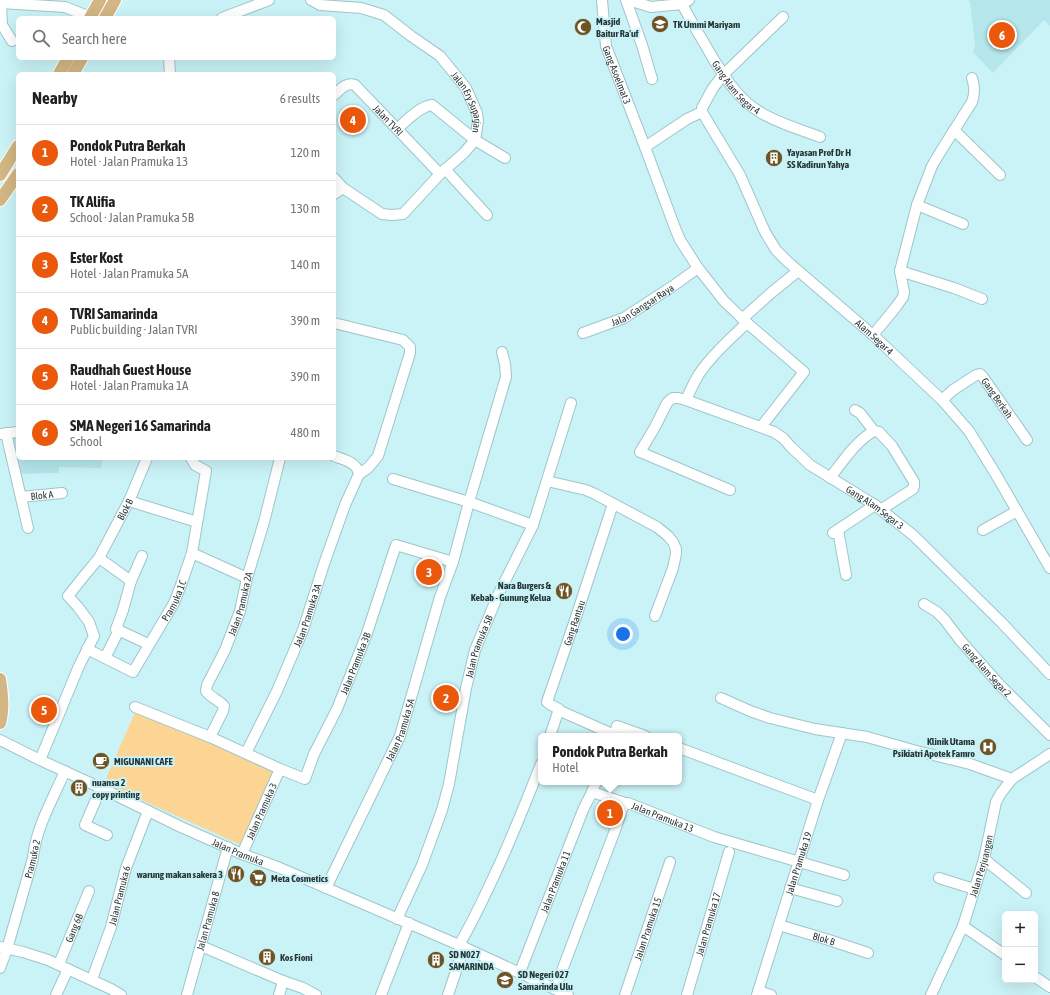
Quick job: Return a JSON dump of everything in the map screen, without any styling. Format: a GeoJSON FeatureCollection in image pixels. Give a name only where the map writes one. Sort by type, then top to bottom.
{"type":"FeatureCollection","features":[{"type":"Feature","properties":{"kind":"main road"},"geometry":{"type":"LineString","coordinates":[[91,16],[100,0]]}},
{"type":"Feature","properties":{"kind":"main road"},"geometry":{"type":"LineString","coordinates":[[106,16],[115,0]]}},
{"type":"Feature","properties":{"kind":"main road"},"geometry":{"type":"LineString","coordinates":[[60,72],[67,60]]}},
{"type":"Feature","properties":{"kind":"main road"},"geometry":{"type":"LineString","coordinates":[[75,72],[81,60]]}},
{"type":"Feature","properties":{"kind":"main road"},"geometry":{"type":"LineString","coordinates":[[0,176],[16,149]]}},
{"type":"Feature","properties":{"kind":"main road"},"geometry":{"type":"LineString","coordinates":[[0,200],[16,177]]}},
{"type":"Feature","properties":{"kind":"main road"},"geometry":{"type":"LineString","coordinates":[[0,679],[2,692],[2,716],[0,723]]}},
{"type":"Feature","properties":{"kind":"street"},"geometry":{"type":"LineString","coordinates":[[227,16],[269,0]]}},
{"type":"Feature","properties":{"kind":"street","name":"Jalan Ery Suparjan"},"geometry":{"type":"LineString","coordinates":[[311,0],[320,5],[361,8],[384,15],[440,56],[466,88],[477,113],[478,121],[475,140],[403,214],[392,216],[382,214],[342,188],[336,180]]}},
{"type":"Feature","properties":{"kind":"street","name":"Gang Asoelmat 3"},"geometry":{"type":"LineString","coordinates":[[602,0],[606,46],[680,240],[698,268],[724,301],[744,321],[804,372],[761,427]]}},
{"type":"Feature","properties":{"kind":"street"},"geometry":{"type":"LineString","coordinates":[[627,0],[651,7],[686,2]]}},
{"type":"Feature","properties":{"kind":"street"},"geometry":{"type":"LineString","coordinates":[[627,0],[652,79]]}},
{"type":"Feature","properties":{"kind":"street","name":"Gang Alam Segar 4"},"geometry":{"type":"LineString","coordinates":[[686,2],[703,41],[730,86],[760,112],[770,118],[820,137]]}},
{"type":"Feature","properties":{"kind":"street"},"geometry":{"type":"LineString","coordinates":[[12,41],[2,26],[0,3],[65,7],[85,16]]}},
{"type":"Feature","properties":{"kind":"street"},"geometry":{"type":"LineString","coordinates":[[645,147],[702,110],[723,75],[783,17]]}},
{"type":"Feature","properties":{"kind":"street"},"geometry":{"type":"LineString","coordinates":[[169,60],[170,72]]}},
{"type":"Feature","properties":{"kind":"street"},"geometry":{"type":"LineString","coordinates":[[873,335],[903,297],[904,292],[900,271],[917,205],[932,166],[972,102],[975,94],[972,78]]}},
{"type":"Feature","properties":{"kind":"street","name":"Jalan TVRI"},"geometry":{"type":"LineString","coordinates":[[336,93],[347,84],[351,83],[355,85],[397,129],[487,215]]}},
{"type":"Feature","properties":{"kind":"street"},"geometry":{"type":"LineString","coordinates":[[397,129],[422,108],[432,105],[475,140],[504,158]]}},
{"type":"Feature","properties":{"kind":"street","name":"Alam Segar 4"},"geometry":{"type":"LineString","coordinates":[[702,110],[740,175],[765,232],[776,250],[858,324],[873,335],[942,400],[969,431],[1050,568]]}},
{"type":"Feature","properties":{"kind":"street"},"geometry":{"type":"LineString","coordinates":[[954,130],[1000,175]]}},
{"type":"Feature","properties":{"kind":"street"},"geometry":{"type":"LineString","coordinates":[[336,192],[342,188]]}},
{"type":"Feature","properties":{"kind":"street"},"geometry":{"type":"LineString","coordinates":[[917,205],[963,224]]}},
{"type":"Feature","properties":{"kind":"street","name":"Jalan Gangsar Raya"},"geometry":{"type":"LineString","coordinates":[[583,333],[624,318],[698,268]]}},
{"type":"Feature","properties":{"kind":"street"},"geometry":{"type":"LineString","coordinates":[[686,400],[694,383],[705,366],[744,321],[771,293],[798,271]]}},
{"type":"Feature","properties":{"kind":"street"},"geometry":{"type":"LineString","coordinates":[[900,271],[954,288],[982,299]]}},
{"type":"Feature","properties":{"kind":"street"},"geometry":{"type":"LineString","coordinates":[[336,323],[403,340],[410,347],[410,353],[378,456],[368,468],[359,474],[356,466],[336,457]]}},
{"type":"Feature","properties":{"kind":"street","name":"Jalan Pramuka 5A"},"geometry":{"type":"LineString","coordinates":[[326,888],[400,736],[440,597],[453,562],[506,377],[506,364],[502,352]]}},
{"type":"Feature","properties":{"kind":"street","name":"Gang Berkah"},"geometry":{"type":"LineString","coordinates":[[942,400],[953,390],[980,374],[983,376],[1027,440]]}},
{"type":"Feature","properties":{"kind":"street","name":"Gang Alam Segar 3"},"geometry":{"type":"LineString","coordinates":[[730,490],[640,452],[655,428],[667,403],[673,398],[686,400],[774,432],[783,438],[810,465],[878,507],[912,535],[1001,622],[1050,674]]}},
{"type":"Feature","properties":{"kind":"street","name":"Jalan Pramuka 5B"},"geometry":{"type":"LineString","coordinates":[[398,919],[422,865],[444,804],[466,688],[475,650],[498,595],[533,525],[571,403]]}},
{"type":"Feature","properties":{"kind":"street"},"geometry":{"type":"LineString","coordinates":[[846,575],[836,532],[878,507],[913,489],[914,484],[913,479],[892,446],[879,432],[874,431],[860,413],[855,410]]}},
{"type":"Feature","properties":{"kind":"street"},"geometry":{"type":"LineString","coordinates":[[830,478],[854,448],[868,434],[874,431]]}},
{"type":"Feature","properties":{"kind":"street"},"geometry":{"type":"LineString","coordinates":[[3,433],[16,432]]}},
{"type":"Feature","properties":{"kind":"street","name":"Blok A"},"geometry":{"type":"LineString","coordinates":[[3,433],[28,528]]}},
{"type":"Feature","properties":{"kind":"street","name":"Blok B"},"geometry":{"type":"LineString","coordinates":[[87,649],[94,636],[89,622],[68,596],[99,558],[129,501],[146,460]]}},
{"type":"Feature","properties":{"kind":"street","name":"Pramuka 1C"},"geometry":{"type":"LineString","coordinates":[[105,658],[133,672],[148,644],[174,603],[192,552],[206,470],[195,465],[192,460]]}},
{"type":"Feature","properties":{"kind":"street","name":"Jalan Pramuka 2A"},"geometry":{"type":"LineString","coordinates":[[210,737],[224,706],[210,696],[206,691],[207,685],[225,650],[240,611],[247,578],[264,522],[280,460]]}},
{"type":"Feature","properties":{"kind":"street","name":"Jalan Pramuka 3A"},"geometry":{"type":"LineString","coordinates":[[246,753],[277,691],[304,630],[324,564],[345,505],[359,474]]}},
{"type":"Feature","properties":{"kind":"street"},"geometry":{"type":"LineString","coordinates":[[393,479],[469,502],[533,525]]}},
{"type":"Feature","properties":{"kind":"street"},"geometry":{"type":"LineString","coordinates":[[547,481],[586,490],[657,527],[673,542],[676,549],[674,564],[655,616]]}},
{"type":"Feature","properties":{"kind":"street","name":"Blok A"},"geometry":{"type":"LineString","coordinates":[[21,497],[62,493]]}},
{"type":"Feature","properties":{"kind":"street"},"geometry":{"type":"LineString","coordinates":[[129,501],[197,522]]}},
{"type":"Feature","properties":{"kind":"street","name":"Gang Rantau"},"geometry":{"type":"LineString","coordinates":[[558,710],[559,709],[547,702],[613,504]]}},
{"type":"Feature","properties":{"kind":"street"},"geometry":{"type":"LineString","coordinates":[[984,530],[1017,511]]}},
{"type":"Feature","properties":{"kind":"street","name":"Jalan Pramuka 3B"},"geometry":{"type":"LineString","coordinates":[[280,769],[305,778],[314,754],[337,709],[366,636],[396,545],[453,562]]}},
{"type":"Feature","properties":{"kind":"street"},"geometry":{"type":"LineString","coordinates":[[192,552],[247,578]]}},
{"type":"Feature","properties":{"kind":"street"},"geometry":{"type":"LineString","coordinates":[[40,760],[87,649],[105,658],[118,630],[116,629],[131,581],[142,556]]}},
{"type":"Feature","properties":{"kind":"street"},"geometry":{"type":"LineString","coordinates":[[99,558],[131,581]]}},
{"type":"Feature","properties":{"kind":"street","name":"Gang Alam Segar 2"},"geometry":{"type":"LineString","coordinates":[[924,604],[937,612],[944,619],[998,684],[1050,735]]}},
{"type":"Feature","properties":{"kind":"street"},"geometry":{"type":"LineString","coordinates":[[118,630],[148,644]]}},
{"type":"Feature","properties":{"kind":"street"},"geometry":{"type":"LineString","coordinates":[[721,698],[770,718],[815,729],[867,737],[970,764],[1012,779]]}},
{"type":"Feature","properties":{"kind":"street"},"geometry":{"type":"LineString","coordinates":[[135,707],[210,737],[280,769]]}},
{"type":"Feature","properties":{"kind":"street"},"geometry":{"type":"LineString","coordinates":[[551,733],[558,710],[611,733]]}},
{"type":"Feature","properties":{"kind":"street"},"geometry":{"type":"LineString","coordinates":[[614,733],[617,726],[637,733]]}},
{"type":"Feature","properties":{"kind":"street","name":"Jalan Pramuka 19"},"geometry":{"type":"LineString","coordinates":[[758,993],[818,800],[842,734]]}},
{"type":"Feature","properties":{"kind":"street","name":"Jalan Pramuka"},"geometry":{"type":"LineString","coordinates":[[0,740],[181,827],[462,946],[568,995]]}},
{"type":"Feature","properties":{"kind":"street"},"geometry":{"type":"LineString","coordinates":[[682,749],[818,800]]}},
{"type":"Feature","properties":{"kind":"street","name":"Jalan Perjuangan"},"geometry":{"type":"LineString","coordinates":[[932,995],[963,926],[984,859],[996,802],[1012,779],[1050,754]]}},
{"type":"Feature","properties":{"kind":"street","name":"Jalan Pramuka 3"},"geometry":{"type":"LineString","coordinates":[[242,854],[280,769]]}},
{"type":"Feature","properties":{"kind":"street","name":"Pramuka 2"},"geometry":{"type":"LineString","coordinates":[[0,968],[4,948],[34,858],[34,850],[39,831],[65,771]]}},
{"type":"Feature","properties":{"kind":"street"},"geometry":{"type":"LineString","coordinates":[[448,995],[462,946],[522,813],[538,772]]}},
{"type":"Feature","properties":{"kind":"street"},"geometry":{"type":"LineString","coordinates":[[594,787],[625,803]]}},
{"type":"Feature","properties":{"kind":"street","name":"Jalan Pramuka 11"},"geometry":{"type":"LineString","coordinates":[[520,972],[583,810],[594,787]]}},
{"type":"Feature","properties":{"kind":"street"},"geometry":{"type":"LineString","coordinates":[[101,788],[85,824],[107,835]]}},
{"type":"Feature","properties":{"kind":"street","name":"Jalan Pramuka 13"},"geometry":{"type":"LineString","coordinates":[[555,989],[625,803],[714,837],[844,875]]}},
{"type":"Feature","properties":{"kind":"street","name":"Jalan Pramuka 6"},"geometry":{"type":"LineString","coordinates":[[92,979],[111,927],[126,868],[148,811]]}},
{"type":"Feature","properties":{"kind":"street","name":"Jalan Pramuka 8"},"geometry":{"type":"LineString","coordinates":[[187,995],[228,847]]}},
{"type":"Feature","properties":{"kind":"street","name":"Jalan Pramuka 17"},"geometry":{"type":"LineString","coordinates":[[687,995],[729,852]]}},
{"type":"Feature","properties":{"kind":"street"},"geometry":{"type":"LineString","coordinates":[[984,859],[1026,893]]}},
{"type":"Feature","properties":{"kind":"street","name":"Jalan Pramuka 15"},"geometry":{"type":"LineString","coordinates":[[625,995],[670,862]]}},
{"type":"Feature","properties":{"kind":"street"},"geometry":{"type":"LineString","coordinates":[[939,878],[974,889]]}},
{"type":"Feature","properties":{"kind":"street"},"geometry":{"type":"LineString","coordinates":[[790,888],[837,901]]}},
{"type":"Feature","properties":{"kind":"street","name":"Gang 6B"},"geometry":{"type":"LineString","coordinates":[[56,995],[89,891]]}},
{"type":"Feature","properties":{"kind":"street"},"geometry":{"type":"LineString","coordinates":[[381,995],[409,924]]}},
{"type":"Feature","properties":{"kind":"street","name":"Blok B"},"geometry":{"type":"LineString","coordinates":[[779,925],[868,953]]}},
{"type":"Feature","properties":{"kind":"street"},"geometry":{"type":"LineString","coordinates":[[963,926],[1002,954]]}},
{"type":"Feature","properties":{"kind":"street"},"geometry":{"type":"LineString","coordinates":[[201,946],[303,988],[316,995]]}},
{"type":"Feature","properties":{"kind":"street"},"geometry":{"type":"LineString","coordinates":[[4,948],[48,960],[92,979],[121,995]]}},
{"type":"Feature","properties":{"kind":"street"},"geometry":{"type":"LineString","coordinates":[[1038,979],[1050,987]]}},
{"type":"Feature","properties":{"kind":"street"},"geometry":{"type":"LineString","coordinates":[[278,995],[283,981]]}},
{"type":"Feature","properties":{"kind":"street"},"geometry":{"type":"LineString","coordinates":[[758,993],[771,995]]}},
{"type":"Feature","properties":{"kind":"shaded area"},"geometry":{"type":"Polygon","coordinates":[[[968,0],[1050,0],[1050,26],[1044,20],[993,73],[973,52],[975,44],[970,2],[968,0]]]}},
{"type":"Feature","properties":{"kind":"shaded area"},"geometry":{"type":"Polygon","coordinates":[[[16,434],[16,460],[103,460],[101,468],[59,467],[59,473],[18,474],[8,435],[16,434]]]}},
{"type":"Feature","properties":{"kind":"shaded area"},"geometry":{"type":"Polygon","coordinates":[[[136,710],[278,773],[250,849],[104,783],[136,710]]]}},
{"type":"Feature","properties":{"kind":"place","name":"TK Ummi Mariyam"},"geometry":{"type":"Point","coordinates":[660,24]}},
{"type":"Feature","properties":{"kind":"place","name":"Masjid Baitur Ra'uf"},"geometry":{"type":"Point","coordinates":[583,27]}},
{"type":"Feature","properties":{"kind":"place","name":"SMA Negeri 16 Samarinda"},"geometry":{"type":"Point","coordinates":[1002,35]}},
{"type":"Feature","properties":{"kind":"place","name":"TVRI Samarinda"},"geometry":{"type":"Point","coordinates":[353,120]}},
{"type":"Feature","properties":{"kind":"place","name":"Yayasan Prof Dr H SS Kadirun Yahya"},"geometry":{"type":"Point","coordinates":[774,158]}},
{"type":"Feature","properties":{"kind":"place","name":"Ester Kost"},"geometry":{"type":"Point","coordinates":[429,572]}},
{"type":"Feature","properties":{"kind":"place","name":"Nara Burgers & Kebab - Gunung Kelua"},"geometry":{"type":"Point","coordinates":[564,591]}},
{"type":"Feature","properties":{"kind":"place","name":"TK Alifia"},"geometry":{"type":"Point","coordinates":[446,698]}},
{"type":"Feature","properties":{"kind":"place","name":"Raudhah Guest House"},"geometry":{"type":"Point","coordinates":[44,710]}},
{"type":"Feature","properties":{"kind":"place","name":"Klinik Utama Psikiatri Apotek Famro"},"geometry":{"type":"Point","coordinates":[988,747]}},
{"type":"Feature","properties":{"kind":"place","name":"MIGUNANI CAFE"},"geometry":{"type":"Point","coordinates":[101,761]}},
{"type":"Feature","properties":{"kind":"place","name":"nuansa 2 copy printing"},"geometry":{"type":"Point","coordinates":[79,788]}},
{"type":"Feature","properties":{"kind":"place","name":"Pondok Putra Berkah"},"geometry":{"type":"Point","coordinates":[610,813]}},
{"type":"Feature","properties":{"kind":"place","name":"warung makan sakera 3"},"geometry":{"type":"Point","coordinates":[236,874]}},
{"type":"Feature","properties":{"kind":"place","name":"Meta Cosmetics"},"geometry":{"type":"Point","coordinates":[258,878]}},
{"type":"Feature","properties":{"kind":"place","name":"Kos Fioni"},"geometry":{"type":"Point","coordinates":[267,957]}},
{"type":"Feature","properties":{"kind":"place","name":"SD N027 SAMARINDA"},"geometry":{"type":"Point","coordinates":[436,960]}},
{"type":"Feature","properties":{"kind":"place","name":"SD Negeri 027 Samarinda Ulu"},"geometry":{"type":"Point","coordinates":[505,980]}}]}
